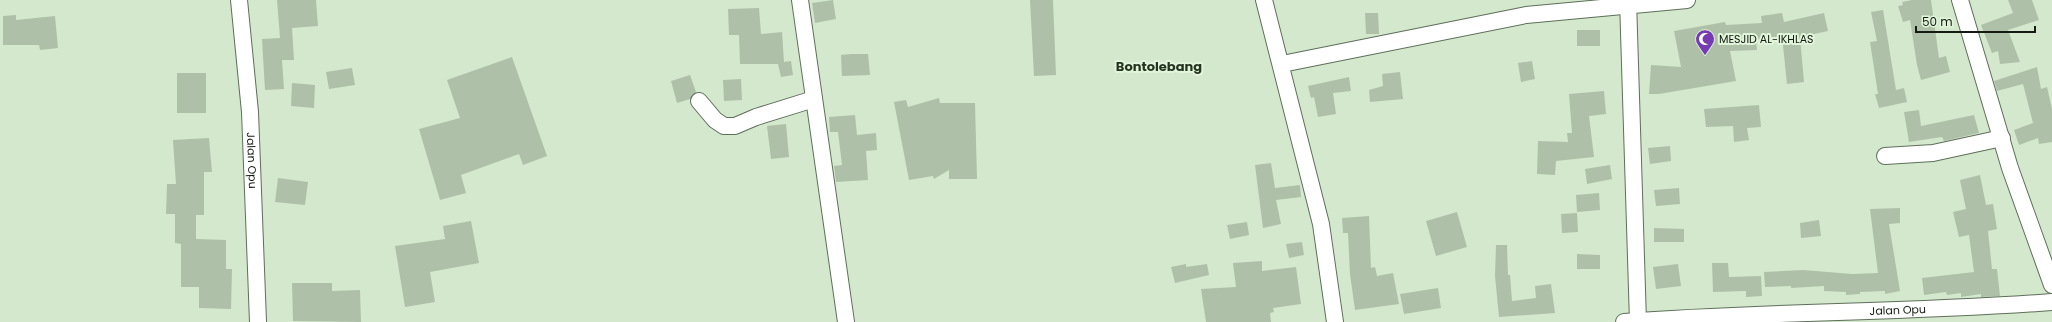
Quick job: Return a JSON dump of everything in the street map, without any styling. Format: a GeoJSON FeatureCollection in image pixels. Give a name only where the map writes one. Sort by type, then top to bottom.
{"type":"FeatureCollection","features":[{"type":"Feature","properties":{"kind":"street","name":"Jalan Opu"},"geometry":{"type":"LineString","coordinates":[[239,0],[250,112],[258,322]]}},
{"type":"Feature","properties":{"kind":"street"},"geometry":{"type":"LineString","coordinates":[[800,0],[846,322]]}},
{"type":"Feature","properties":{"kind":"street"},"geometry":{"type":"LineString","coordinates":[[1264,0],[1282,64],[1321,224],[1335,322]]}},
{"type":"Feature","properties":{"kind":"street"},"geometry":{"type":"LineString","coordinates":[[1282,64],[1526,15],[1628,2],[1687,0]]}},
{"type":"Feature","properties":{"kind":"street"},"geometry":{"type":"LineString","coordinates":[[1960,0],[2010,168],[2052,285]]}},
{"type":"Feature","properties":{"kind":"street"},"geometry":{"type":"LineString","coordinates":[[1628,2],[1633,322]]}},
{"type":"Feature","properties":{"kind":"street"},"geometry":{"type":"LineString","coordinates":[[700,101],[715,120],[724,126],[735,126],[756,117],[814,99]]}},
{"type":"Feature","properties":{"kind":"street"},"geometry":{"type":"LineString","coordinates":[[1885,156],[1933,153],[2002,138]]}},
{"type":"Feature","properties":{"kind":"street","name":"Jalan Opu"},"geometry":{"type":"LineString","coordinates":[[1633,322],[1748,314],[1838,313],[2052,302]]}},
{"type":"Feature","properties":{"kind":"building"},"geometry":{"type":"Polygon","coordinates":[[[277,0],[316,0],[318,26],[292,28],[294,60],[282,60],[284,89],[265,90],[262,39],[280,38],[277,0]]]}},
{"type":"Feature","properties":{"kind":"building"},"geometry":{"type":"Polygon","coordinates":[[[833,0],[836,19],[815,23],[812,3],[833,0]]]}},
{"type":"Feature","properties":{"kind":"building"},"geometry":{"type":"Polygon","coordinates":[[[1030,0],[1053,0],[1056,75],[1034,76],[1030,0]]]}},
{"type":"Feature","properties":{"kind":"building"},"geometry":{"type":"Polygon","coordinates":[[[1912,0],[1931,0],[1939,58],[1946,56],[1950,72],[1921,80],[1917,65],[1910,20],[1903,22],[1898,6],[1903,5],[1902,2],[1912,0]]]}},
{"type":"Feature","properties":{"kind":"building"},"geometry":{"type":"Polygon","coordinates":[[[2008,0],[2032,0],[2039,20],[2008,30],[2020,62],[2000,64],[1998,51],[1992,53],[1981,25],[2013,13],[2008,0]]]}},
{"type":"Feature","properties":{"kind":"building"},"geometry":{"type":"Polygon","coordinates":[[[759,8],[761,34],[782,32],[784,62],[791,61],[793,75],[781,77],[778,64],[740,64],[739,35],[729,35],[728,9],[759,8]]]}},
{"type":"Feature","properties":{"kind":"building"},"geometry":{"type":"Polygon","coordinates":[[[1883,10],[1896,90],[1904,88],[1907,102],[1879,108],[1875,94],[1878,94],[1870,42],[1877,41],[1871,12],[1883,10]]]}},
{"type":"Feature","properties":{"kind":"building"},"geometry":{"type":"Polygon","coordinates":[[[1365,13],[1378,13],[1379,34],[1366,34],[1365,13]]]}},
{"type":"Feature","properties":{"kind":"building"},"geometry":{"type":"Polygon","coordinates":[[[1782,13],[1784,22],[1824,13],[1828,31],[1800,37],[1804,82],[1787,84],[1782,36],[1756,40],[1757,50],[1730,51],[1736,81],[1659,94],[1649,94],[1651,65],[1681,67],[1674,31],[1725,22],[1726,25],[1762,23],[1761,16],[1782,13]]]}},
{"type":"Feature","properties":{"kind":"building"},"geometry":{"type":"Polygon","coordinates":[[[16,15],[16,20],[55,16],[58,48],[40,50],[39,45],[3,45],[3,16],[16,15]]]}},
{"type":"Feature","properties":{"kind":"building"},"geometry":{"type":"Polygon","coordinates":[[[1577,30],[1600,30],[1600,46],[1577,46],[1577,30]]]}},
{"type":"Feature","properties":{"kind":"building"},"geometry":{"type":"Polygon","coordinates":[[[868,54],[870,75],[842,76],[841,55],[868,54]]]}},
{"type":"Feature","properties":{"kind":"building"},"geometry":{"type":"Polygon","coordinates":[[[512,57],[547,156],[523,165],[519,154],[461,175],[466,193],[440,200],[419,129],[460,118],[447,80],[512,57]]]}},
{"type":"Feature","properties":{"kind":"building"},"geometry":{"type":"Polygon","coordinates":[[[1532,61],[1535,79],[1521,82],[1518,63],[1532,61]]]}},
{"type":"Feature","properties":{"kind":"building"},"geometry":{"type":"Polygon","coordinates":[[[2037,67],[2041,89],[2047,87],[2052,109],[2052,142],[2039,144],[2038,138],[2019,145],[2014,130],[2033,123],[2023,84],[1997,91],[1994,81],[2037,67]]]}},
{"type":"Feature","properties":{"kind":"building"},"geometry":{"type":"Polygon","coordinates":[[[352,68],[355,85],[329,89],[326,72],[352,68]]]}},
{"type":"Feature","properties":{"kind":"building"},"geometry":{"type":"Polygon","coordinates":[[[1400,72],[1403,99],[1370,102],[1369,90],[1383,86],[1382,74],[1400,72]]]}},
{"type":"Feature","properties":{"kind":"building"},"geometry":{"type":"Polygon","coordinates":[[[177,73],[206,73],[206,113],[177,113],[177,73]]]}},
{"type":"Feature","properties":{"kind":"building"},"geometry":{"type":"Polygon","coordinates":[[[690,75],[696,92],[690,99],[677,103],[671,81],[690,75]]]}},
{"type":"Feature","properties":{"kind":"building"},"geometry":{"type":"Polygon","coordinates":[[[1349,77],[1351,91],[1333,93],[1336,114],[1318,117],[1314,97],[1311,98],[1308,86],[1349,77]]]}},
{"type":"Feature","properties":{"kind":"building"},"geometry":{"type":"Polygon","coordinates":[[[741,79],[742,100],[724,101],[723,80],[741,79]]]}},
{"type":"Feature","properties":{"kind":"building"},"geometry":{"type":"Polygon","coordinates":[[[292,83],[315,85],[314,108],[291,106],[292,83]]]}},
{"type":"Feature","properties":{"kind":"building"},"geometry":{"type":"Polygon","coordinates":[[[1604,91],[1606,114],[1589,116],[1594,157],[1556,161],[1555,175],[1537,174],[1538,141],[1568,142],[1567,133],[1572,133],[1569,94],[1604,91]]]}},
{"type":"Feature","properties":{"kind":"building"},"geometry":{"type":"Polygon","coordinates":[[[939,98],[940,103],[975,103],[977,179],[949,179],[949,170],[934,179],[933,176],[909,180],[894,102],[906,100],[908,107],[939,98]]]}},
{"type":"Feature","properties":{"kind":"building"},"geometry":{"type":"Polygon","coordinates":[[[1759,105],[1761,127],[1747,128],[1749,140],[1734,142],[1733,126],[1706,127],[1704,109],[1759,105]]]}},
{"type":"Feature","properties":{"kind":"building"},"geometry":{"type":"Polygon","coordinates":[[[1919,110],[1921,126],[1974,115],[1979,133],[1944,141],[1942,137],[1909,142],[1904,112],[1919,110]]]}},
{"type":"Feature","properties":{"kind":"building"},"geometry":{"type":"Polygon","coordinates":[[[855,115],[857,135],[876,133],[877,150],[866,151],[868,180],[836,182],[834,166],[842,165],[838,132],[830,132],[829,117],[855,115]]]}},
{"type":"Feature","properties":{"kind":"building"},"geometry":{"type":"Polygon","coordinates":[[[786,124],[789,157],[771,159],[767,126],[786,124]]]}},
{"type":"Feature","properties":{"kind":"building"},"geometry":{"type":"Polygon","coordinates":[[[209,138],[212,172],[204,172],[204,215],[196,215],[196,239],[226,240],[226,269],[232,269],[231,309],[199,308],[199,287],[181,287],[181,244],[175,243],[175,214],[166,214],[167,184],[176,184],[173,140],[209,138]]]}},
{"type":"Feature","properties":{"kind":"building"},"geometry":{"type":"Polygon","coordinates":[[[1670,146],[1671,161],[1650,164],[1648,148],[1670,146]]]}},
{"type":"Feature","properties":{"kind":"building"},"geometry":{"type":"Polygon","coordinates":[[[1271,163],[1275,188],[1300,185],[1301,197],[1276,200],[1281,224],[1263,228],[1255,165],[1271,163]]]}},
{"type":"Feature","properties":{"kind":"building"},"geometry":{"type":"Polygon","coordinates":[[[1610,165],[1612,179],[1587,184],[1585,169],[1610,165]]]}},
{"type":"Feature","properties":{"kind":"building"},"geometry":{"type":"Polygon","coordinates":[[[1980,175],[1986,205],[1993,204],[1997,229],[1988,231],[1992,269],[1997,269],[2000,296],[1981,297],[1981,294],[1961,297],[1961,293],[1947,295],[1946,292],[1924,295],[1922,278],[1974,272],[1969,235],[1959,237],[1953,212],[1966,209],[1960,180],[1980,175]]]}},
{"type":"Feature","properties":{"kind":"building"},"geometry":{"type":"Polygon","coordinates":[[[278,178],[308,182],[305,205],[275,202],[278,178]]]}},
{"type":"Feature","properties":{"kind":"building"},"geometry":{"type":"Polygon","coordinates":[[[1679,188],[1680,204],[1656,206],[1654,190],[1679,188]]]}},
{"type":"Feature","properties":{"kind":"building"},"geometry":{"type":"Polygon","coordinates":[[[1599,193],[1600,210],[1577,212],[1576,195],[1599,193]]]}},
{"type":"Feature","properties":{"kind":"building"},"geometry":{"type":"Polygon","coordinates":[[[1900,208],[1900,223],[1889,224],[1900,291],[1885,294],[1885,291],[1860,292],[1860,294],[1846,295],[1846,292],[1824,291],[1824,286],[1791,288],[1791,286],[1765,287],[1764,272],[1803,270],[1852,274],[1878,273],[1870,209],[1900,208]]]}},
{"type":"Feature","properties":{"kind":"building"},"geometry":{"type":"Polygon","coordinates":[[[1457,212],[1467,247],[1436,256],[1426,221],[1457,212]]]}},
{"type":"Feature","properties":{"kind":"building"},"geometry":{"type":"Polygon","coordinates":[[[1577,213],[1578,232],[1562,233],[1561,214],[1577,213]]]}},
{"type":"Feature","properties":{"kind":"building"},"geometry":{"type":"Polygon","coordinates":[[[1369,216],[1371,268],[1375,267],[1377,276],[1393,273],[1399,304],[1355,310],[1350,274],[1348,233],[1343,233],[1342,218],[1369,216]]]}},
{"type":"Feature","properties":{"kind":"building"},"geometry":{"type":"Polygon","coordinates":[[[1819,220],[1821,236],[1801,238],[1800,223],[1819,220]]]}},
{"type":"Feature","properties":{"kind":"building"},"geometry":{"type":"Polygon","coordinates":[[[471,221],[479,263],[430,272],[435,302],[405,307],[395,246],[445,239],[443,226],[471,221]]]}},
{"type":"Feature","properties":{"kind":"building"},"geometry":{"type":"Polygon","coordinates":[[[1247,222],[1249,235],[1230,239],[1227,225],[1247,222]]]}},
{"type":"Feature","properties":{"kind":"building"},"geometry":{"type":"Polygon","coordinates":[[[1654,228],[1684,229],[1684,242],[1654,242],[1654,228]]]}},
{"type":"Feature","properties":{"kind":"building"},"geometry":{"type":"Polygon","coordinates":[[[1302,242],[1304,255],[1289,258],[1286,244],[1302,242]]]}},
{"type":"Feature","properties":{"kind":"building"},"geometry":{"type":"Polygon","coordinates":[[[1496,245],[1507,245],[1508,275],[1510,275],[1512,301],[1536,298],[1535,286],[1551,284],[1555,313],[1499,317],[1495,276],[1496,245]]]}},
{"type":"Feature","properties":{"kind":"building"},"geometry":{"type":"Polygon","coordinates":[[[1577,254],[1600,255],[1600,269],[1577,269],[1577,254]]]}},
{"type":"Feature","properties":{"kind":"building"},"geometry":{"type":"Polygon","coordinates":[[[1262,261],[1262,271],[1296,267],[1301,304],[1273,308],[1274,312],[1270,313],[1271,322],[1206,322],[1201,289],[1236,287],[1233,263],[1262,261]]]}},
{"type":"Feature","properties":{"kind":"building"},"geometry":{"type":"Polygon","coordinates":[[[1712,263],[1728,263],[1729,277],[1761,276],[1762,296],[1746,297],[1746,291],[1713,292],[1712,263]]]}},
{"type":"Feature","properties":{"kind":"building"},"geometry":{"type":"Polygon","coordinates":[[[1186,264],[1186,267],[1207,264],[1209,275],[1175,283],[1171,267],[1186,264]]]}},
{"type":"Feature","properties":{"kind":"building"},"geometry":{"type":"Polygon","coordinates":[[[1678,264],[1681,286],[1656,289],[1653,267],[1678,264]]]}},
{"type":"Feature","properties":{"kind":"building"},"geometry":{"type":"Polygon","coordinates":[[[292,283],[332,283],[332,291],[360,290],[361,322],[293,321],[292,283]]]}},
{"type":"Feature","properties":{"kind":"building"},"geometry":{"type":"Polygon","coordinates":[[[1438,288],[1441,308],[1404,314],[1400,294],[1438,288]]]}},
{"type":"Feature","properties":{"kind":"place","name":"MESJID AL-IKHLAS"},"geometry":{"type":"Point","coordinates":[1705,56]}},
{"type":"Feature","properties":{"kind":"district","name":"Bontolebang"},"geometry":{"type":"Point","coordinates":[1159,66]}}]}
